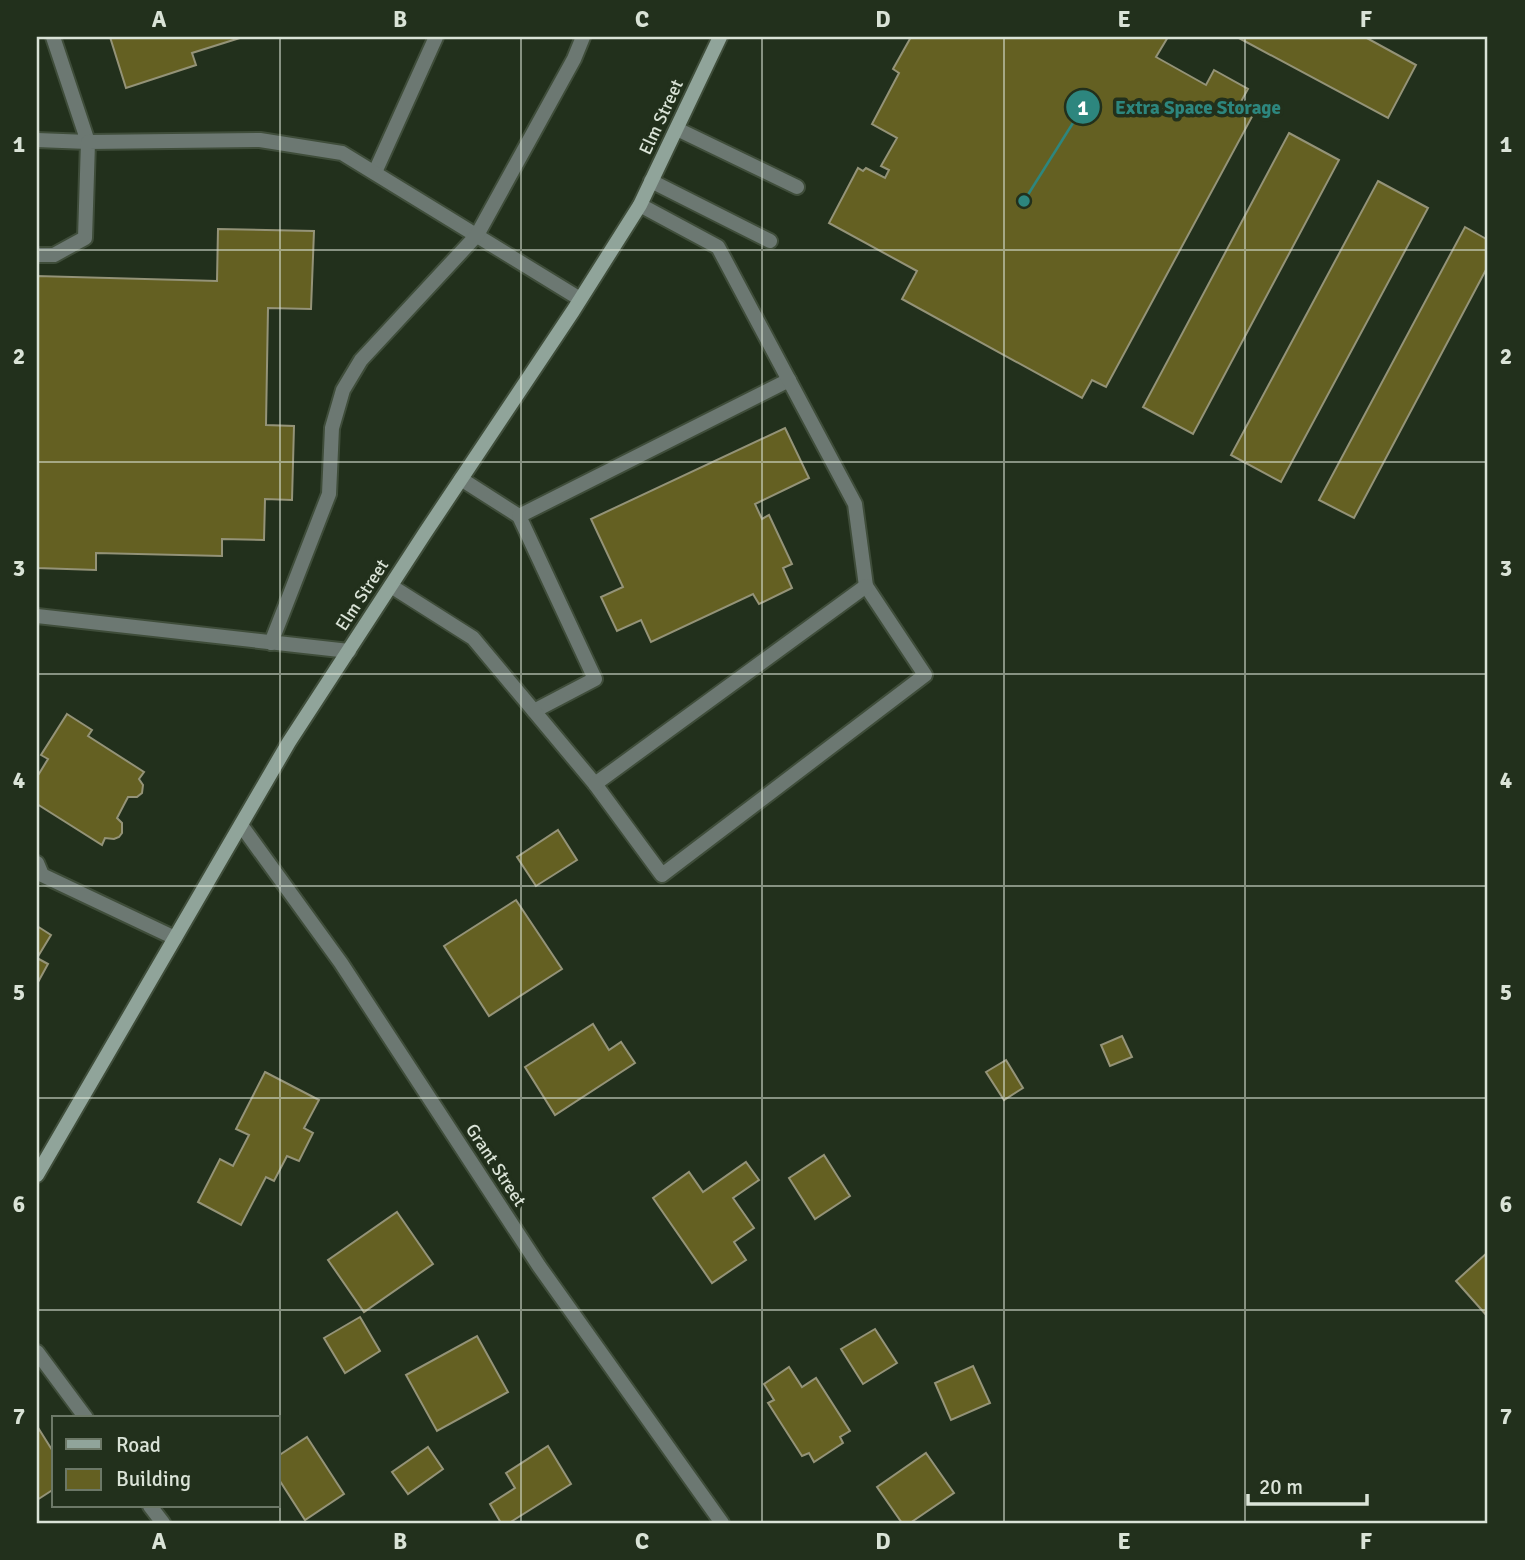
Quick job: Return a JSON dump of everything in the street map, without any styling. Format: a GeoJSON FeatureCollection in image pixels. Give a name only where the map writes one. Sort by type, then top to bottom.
{"type":"FeatureCollection","features":[{"type":"Feature","properties":{"kind":"main road","name":"Elm Street"},"geometry":{"type":"LineString","coordinates":[[37,1175],[289,742],[640,205],[720,37]]}},
{"type":"Feature","properties":{"kind":"street"},"geometry":{"type":"LineString","coordinates":[[37,255],[54,255],[85,238],[88,142],[53,37]]}},
{"type":"Feature","properties":{"kind":"street"},"geometry":{"type":"LineString","coordinates":[[375,172],[436,37]]}},
{"type":"Feature","properties":{"kind":"street"},"geometry":{"type":"LineString","coordinates":[[271,643],[329,494],[332,428],[343,390],[361,360],[477,234],[574,59],[583,37]]}},
{"type":"Feature","properties":{"kind":"street"},"geometry":{"type":"LineString","coordinates":[[677,129],[797,187]]}},
{"type":"Feature","properties":{"kind":"street"},"geometry":{"type":"LineString","coordinates":[[37,139],[88,142],[260,140],[342,153],[580,299]]}},
{"type":"Feature","properties":{"kind":"street"},"geometry":{"type":"LineString","coordinates":[[651,181],[770,241]]}},
{"type":"Feature","properties":{"kind":"street"},"geometry":{"type":"LineString","coordinates":[[391,586],[473,638],[596,784],[662,875],[925,676],[866,586],[855,504],[718,247],[640,205]]}},
{"type":"Feature","properties":{"kind":"street"},"geometry":{"type":"LineString","coordinates":[[519,516],[789,380]]}},
{"type":"Feature","properties":{"kind":"street"},"geometry":{"type":"LineString","coordinates":[[461,479],[519,516],[595,679],[534,711]]}},
{"type":"Feature","properties":{"kind":"street"},"geometry":{"type":"LineString","coordinates":[[596,784],[866,586]]}},
{"type":"Feature","properties":{"kind":"street"},"geometry":{"type":"LineString","coordinates":[[37,616],[349,651]]}},
{"type":"Feature","properties":{"kind":"street","name":"Grant Street"},"geometry":{"type":"LineString","coordinates":[[241,825],[341,963],[539,1266],[722,1523]]}},
{"type":"Feature","properties":{"kind":"street"},"geometry":{"type":"LineString","coordinates":[[37,863],[42,875],[174,938]]}},
{"type":"Feature","properties":{"kind":"street"},"geometry":{"type":"LineString","coordinates":[[37,1352],[85,1416]]}},
{"type":"Feature","properties":{"kind":"street"},"geometry":{"type":"LineString","coordinates":[[152,1508],[163,1523]]}},
{"type":"Feature","properties":{"kind":"building"},"geometry":{"type":"Polygon","coordinates":[[[110,37],[243,37],[192,53],[196,65],[126,88],[110,37]]]}},
{"type":"Feature","properties":{"kind":"building"},"geometry":{"type":"Polygon","coordinates":[[[911,37],[1168,37],[1156,57],[1206,85],[1214,70],[1248,89],[1239,105],[1254,113],[1106,387],[1092,380],[1082,398],[902,299],[917,271],[829,223],[858,168],[863,171],[866,168],[885,178],[889,170],[881,166],[897,138],[872,124],[899,73],[893,69],[911,37]]]}},
{"type":"Feature","properties":{"kind":"building"},"geometry":{"type":"Polygon","coordinates":[[[1237,37],[1365,37],[1416,65],[1388,118],[1237,37]]]}},
{"type":"Feature","properties":{"kind":"building"},"geometry":{"type":"Polygon","coordinates":[[[1289,133],[1339,160],[1193,434],[1143,407],[1289,133]]]}},
{"type":"Feature","properties":{"kind":"building"},"geometry":{"type":"Polygon","coordinates":[[[1378,181],[1428,208],[1281,482],[1231,455],[1378,181]]]}},
{"type":"Feature","properties":{"kind":"building"},"geometry":{"type":"Polygon","coordinates":[[[1465,227],[1488,240],[1488,266],[1354,518],[1319,500],[1465,227]]]}},
{"type":"Feature","properties":{"kind":"building"},"geometry":{"type":"Polygon","coordinates":[[[218,229],[314,231],[311,309],[268,308],[266,425],[294,426],[292,500],[265,499],[264,540],[222,539],[222,556],[96,553],[96,570],[37,568],[37,276],[217,281],[218,229]]]}},
{"type":"Feature","properties":{"kind":"building"},"geometry":{"type":"Polygon","coordinates":[[[785,428],[809,478],[755,504],[762,519],[769,515],[792,564],[783,568],[792,588],[759,604],[753,594],[651,642],[641,620],[617,631],[601,597],[623,587],[591,519],[785,428]]]}},
{"type":"Feature","properties":{"kind":"building"},"geometry":{"type":"Polygon","coordinates":[[[67,714],[92,730],[88,736],[144,772],[139,779],[143,785],[142,793],[137,797],[128,797],[117,818],[122,823],[122,833],[114,839],[105,838],[102,845],[37,804],[37,777],[48,759],[41,755],[67,714]]]}},
{"type":"Feature","properties":{"kind":"building"},"geometry":{"type":"Polygon","coordinates":[[[558,830],[577,860],[536,886],[517,857],[558,830]]]}},
{"type":"Feature","properties":{"kind":"building"},"geometry":{"type":"Polygon","coordinates":[[[516,900],[562,969],[489,1016],[444,946],[516,900]]]}},
{"type":"Feature","properties":{"kind":"building"},"geometry":{"type":"Polygon","coordinates":[[[37,926],[51,935],[37,958],[37,926]]]}},
{"type":"Feature","properties":{"kind":"building"},"geometry":{"type":"Polygon","coordinates":[[[37,958],[48,964],[37,984],[37,958]]]}},
{"type":"Feature","properties":{"kind":"building"},"geometry":{"type":"Polygon","coordinates":[[[593,1024],[609,1050],[621,1042],[635,1063],[555,1115],[525,1067],[593,1024]]]}},
{"type":"Feature","properties":{"kind":"building"},"geometry":{"type":"Polygon","coordinates":[[[1122,1036],[1132,1057],[1110,1066],[1101,1045],[1122,1036]]]}},
{"type":"Feature","properties":{"kind":"building"},"geometry":{"type":"Polygon","coordinates":[[[1006,1060],[1023,1088],[1004,1100],[986,1072],[1006,1060]]]}},
{"type":"Feature","properties":{"kind":"building"},"geometry":{"type":"Polygon","coordinates":[[[265,1072],[319,1100],[304,1128],[313,1133],[299,1161],[287,1156],[274,1181],[266,1177],[241,1225],[198,1202],[220,1159],[233,1166],[249,1135],[236,1129],[265,1072]]]}},
{"type":"Feature","properties":{"kind":"building"},"geometry":{"type":"Polygon","coordinates":[[[824,1155],[850,1196],[815,1219],[789,1178],[824,1155]]]}},
{"type":"Feature","properties":{"kind":"building"},"geometry":{"type":"Polygon","coordinates":[[[746,1162],[759,1180],[733,1198],[754,1228],[734,1242],[746,1260],[712,1283],[653,1198],[689,1172],[703,1192],[746,1162]]]}},
{"type":"Feature","properties":{"kind":"building"},"geometry":{"type":"Polygon","coordinates":[[[397,1212],[433,1264],[364,1312],[328,1260],[397,1212]]]}},
{"type":"Feature","properties":{"kind":"building"},"geometry":{"type":"Polygon","coordinates":[[[1488,1252],[1488,1317],[1456,1281],[1488,1252]]]}},
{"type":"Feature","properties":{"kind":"building"},"geometry":{"type":"Polygon","coordinates":[[[360,1317],[380,1351],[345,1373],[324,1338],[360,1317]]]}},
{"type":"Feature","properties":{"kind":"building"},"geometry":{"type":"Polygon","coordinates":[[[875,1329],[897,1363],[863,1384],[841,1349],[875,1329]]]}},
{"type":"Feature","properties":{"kind":"building"},"geometry":{"type":"Polygon","coordinates":[[[477,1336],[508,1392],[437,1431],[406,1375],[477,1336]]]}},
{"type":"Feature","properties":{"kind":"building"},"geometry":{"type":"Polygon","coordinates":[[[973,1366],[990,1403],[951,1420],[935,1383],[973,1366]]]}},
{"type":"Feature","properties":{"kind":"building"},"geometry":{"type":"Polygon","coordinates":[[[789,1367],[802,1387],[816,1378],[850,1431],[840,1437],[843,1443],[814,1462],[809,1453],[802,1456],[768,1403],[774,1400],[764,1384],[789,1367]]]}},
{"type":"Feature","properties":{"kind":"building"},"geometry":{"type":"Polygon","coordinates":[[[37,1426],[52,1450],[52,1490],[37,1500],[37,1426]]]}},
{"type":"Feature","properties":{"kind":"building"},"geometry":{"type":"Polygon","coordinates":[[[307,1437],[344,1494],[305,1520],[280,1481],[280,1455],[307,1437]]]}},
{"type":"Feature","properties":{"kind":"building"},"geometry":{"type":"Polygon","coordinates":[[[548,1446],[571,1484],[509,1523],[501,1523],[490,1504],[515,1488],[506,1473],[548,1446]]]}},
{"type":"Feature","properties":{"kind":"building"},"geometry":{"type":"Polygon","coordinates":[[[428,1447],[443,1469],[408,1494],[392,1472],[428,1447]]]}},
{"type":"Feature","properties":{"kind":"building"},"geometry":{"type":"Polygon","coordinates":[[[926,1453],[954,1493],[910,1523],[902,1523],[877,1487],[926,1453]]]}},
{"type":"Feature","properties":{"kind":"place","name":"Extra Space Storage"},"geometry":{"type":"Point","coordinates":[1024,201]}}]}
